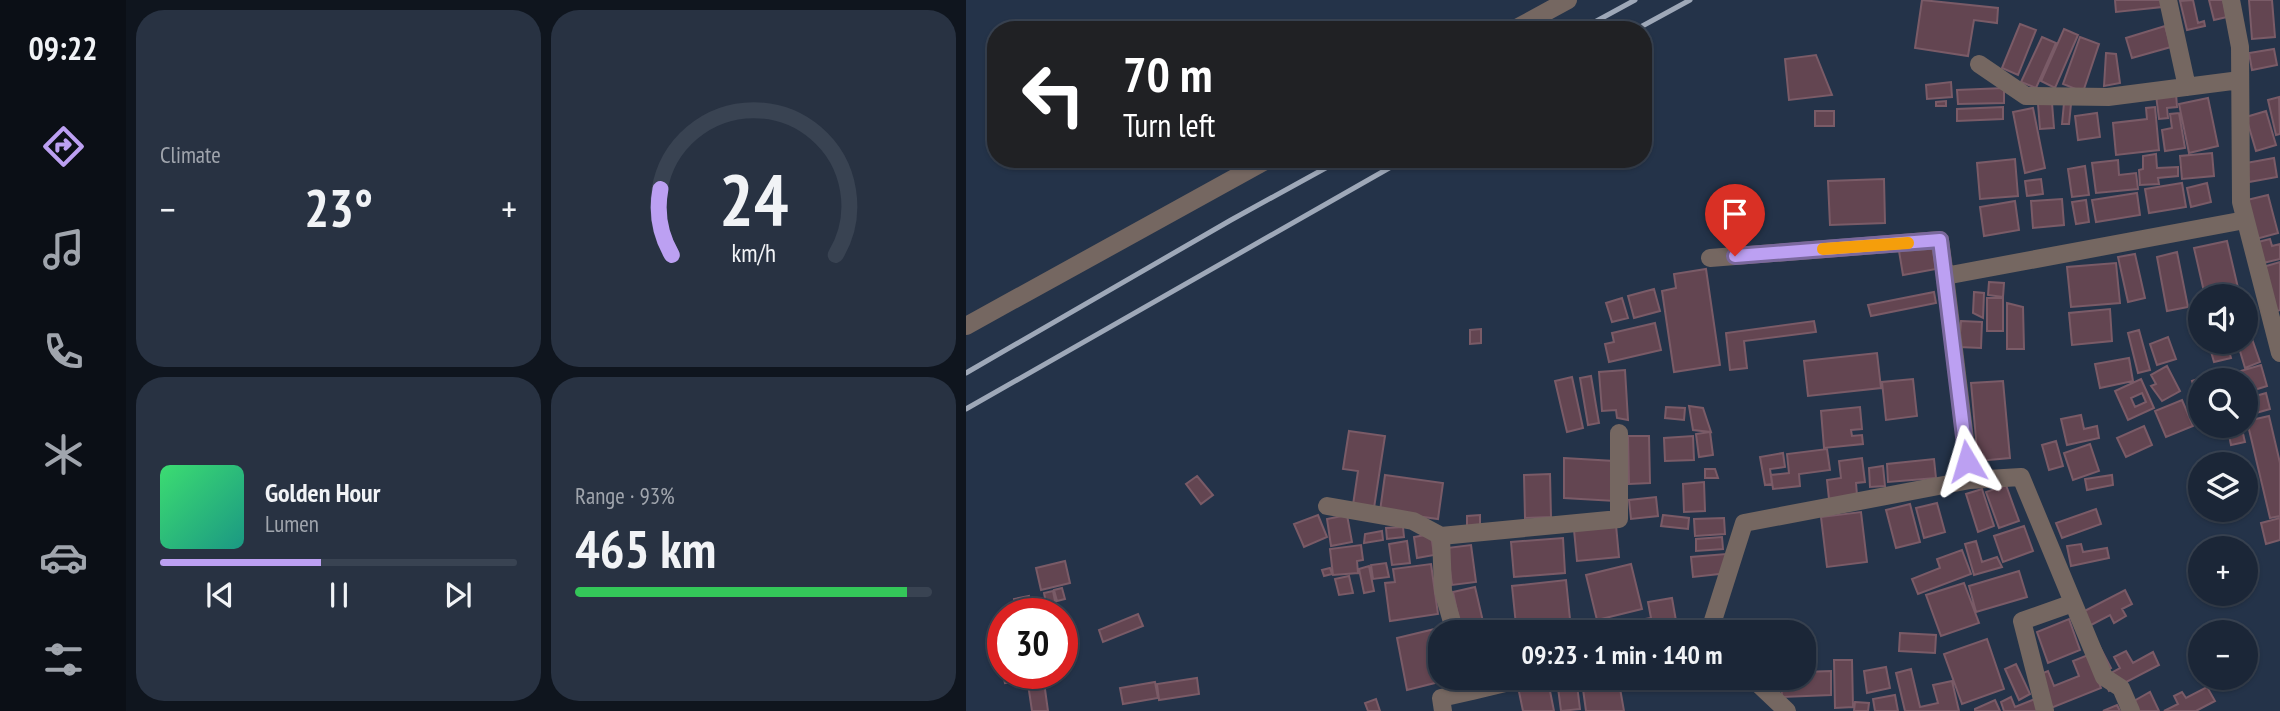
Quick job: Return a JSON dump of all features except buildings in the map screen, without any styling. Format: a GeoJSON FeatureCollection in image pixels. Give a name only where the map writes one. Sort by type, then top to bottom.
{"type":"FeatureCollection","features":[{"type":"Feature","properties":{"kind":"street"},"geometry":{"type":"LineString","coordinates":[[1530,21],[1568,0]]}},
{"type":"Feature","properties":{"kind":"street"},"geometry":{"type":"LineString","coordinates":[[2168,0],[2187,87]]}},
{"type":"Feature","properties":{"kind":"street"},"geometry":{"type":"LineString","coordinates":[[2231,0],[2240,47],[2242,202],[2280,353]]}},
{"type":"Feature","properties":{"kind":"street"},"geometry":{"type":"LineString","coordinates":[[1979,64],[2026,96],[2108,97],[2240,80]]}},
{"type":"Feature","properties":{"kind":"street"},"geometry":{"type":"LineString","coordinates":[[966,326],[1253,168]]}},
{"type":"Feature","properties":{"kind":"street"},"geometry":{"type":"LineString","coordinates":[[1945,276],[2245,220]]}},
{"type":"Feature","properties":{"kind":"street"},"geometry":{"type":"LineString","coordinates":[[1710,258],[1940,240],[1970,480]]}},
{"type":"Feature","properties":{"kind":"street"},"geometry":{"type":"LineString","coordinates":[[1327,506],[1413,521],[1441,536],[1619,519],[1619,433]]}},
{"type":"Feature","properties":{"kind":"street"},"geometry":{"type":"LineString","coordinates":[[1713,620],[1744,523],[1970,480],[2021,477],[2104,677],[2121,688],[2131,711]]}},
{"type":"Feature","properties":{"kind":"street"},"geometry":{"type":"LineString","coordinates":[[1441,536],[1443,591],[1451,620]]}},
{"type":"Feature","properties":{"kind":"street"},"geometry":{"type":"LineString","coordinates":[[2045,711],[2022,621],[2073,603]]}},
{"type":"Feature","properties":{"kind":"street"},"geometry":{"type":"LineString","coordinates":[[1443,711],[1441,698],[1458,690]]}},
{"type":"Feature","properties":{"kind":"street"},"geometry":{"type":"LineString","coordinates":[[1765,690],[1787,711]]}},
{"type":"Feature","properties":{"kind":"railway"},"geometry":{"type":"LineString","coordinates":[[1596,21],[1635,0]]}},
{"type":"Feature","properties":{"kind":"railway"},"geometry":{"type":"LineString","coordinates":[[1652,21],[1690,0]]}},
{"type":"Feature","properties":{"kind":"railway"},"geometry":{"type":"LineString","coordinates":[[966,373],[1326,168]]}},
{"type":"Feature","properties":{"kind":"railway"},"geometry":{"type":"LineString","coordinates":[[966,409],[1389,168]]}},
{"type":"Feature","properties":{"kind":"slow traffic"},"geometry":{"type":"LineString","coordinates":[[1823,249],[1908,243]]}},
{"type":"Feature","properties":{"kind":"route"},"geometry":{"type":"LineString","coordinates":[[1735,256],[1940,240],[1967,461]]}}]}
